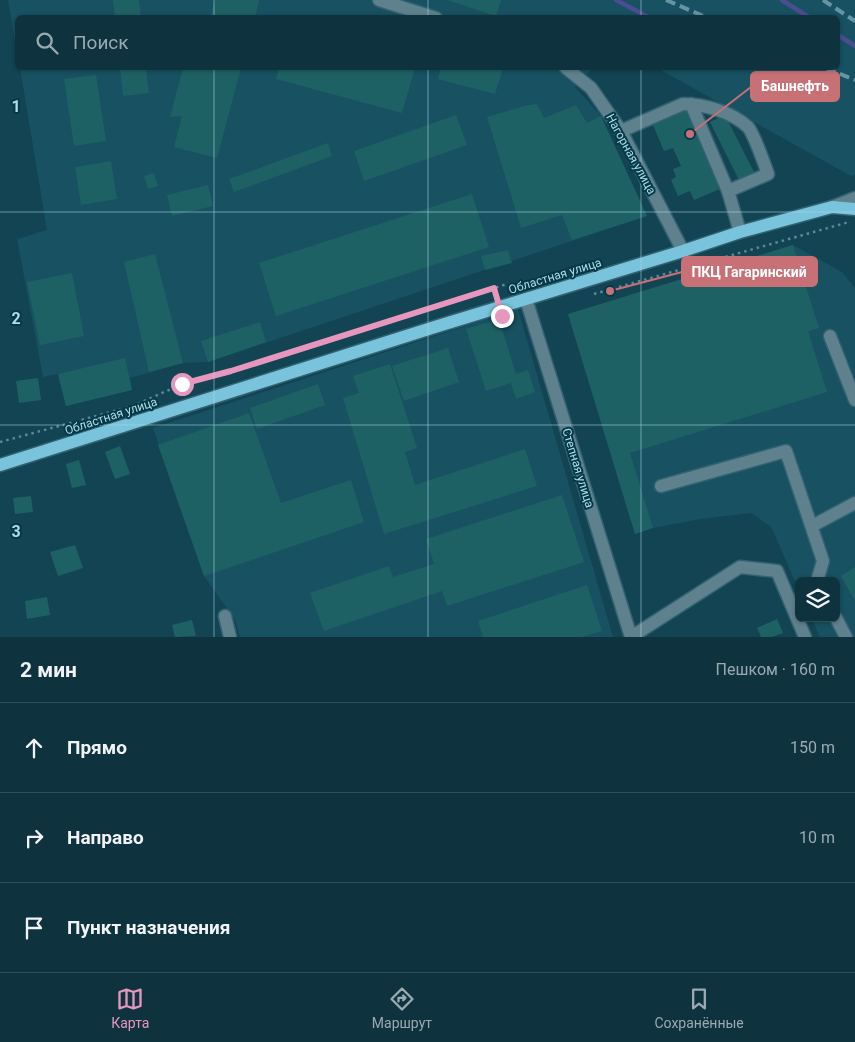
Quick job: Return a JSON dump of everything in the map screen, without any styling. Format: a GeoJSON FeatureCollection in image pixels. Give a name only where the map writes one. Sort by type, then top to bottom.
{"type":"FeatureCollection","features":[{"type":"Feature","properties":{"kind":"main road","name":"Областная улица"},"geometry":{"type":"LineString","coordinates":[[0,465],[740,232],[832,207]]}},
{"type":"Feature","properties":{"kind":"main road"},"geometry":{"type":"LineString","coordinates":[[832,207],[855,209]]}},
{"type":"Feature","properties":{"kind":"street"},"geometry":{"type":"LineString","coordinates":[[379,0],[426,15]]}},
{"type":"Feature","properties":{"kind":"street","name":"Нагорная улица"},"geometry":{"type":"LineString","coordinates":[[568,70],[591,88],[621,131],[683,251]]}},
{"type":"Feature","properties":{"kind":"street"},"geometry":{"type":"LineString","coordinates":[[621,131],[683,104],[692,104],[726,113],[749,128],[768,174],[728,190]]}},
{"type":"Feature","properties":{"kind":"street"},"geometry":{"type":"LineString","coordinates":[[692,104],[728,190],[740,232]]}},
{"type":"Feature","properties":{"kind":"street"},"geometry":{"type":"LineString","coordinates":[[832,207],[855,198]]}},
{"type":"Feature","properties":{"kind":"street","name":"Степная улица"},"geometry":{"type":"LineString","coordinates":[[526,299],[631,637]]}},
{"type":"Feature","properties":{"kind":"street"},"geometry":{"type":"LineString","coordinates":[[830,336],[855,400]]}},
{"type":"Feature","properties":{"kind":"street"},"geometry":{"type":"LineString","coordinates":[[662,486],[786,451],[824,561],[818,577]]}},
{"type":"Feature","properties":{"kind":"street"},"geometry":{"type":"LineString","coordinates":[[812,526],[855,503]]}},
{"type":"Feature","properties":{"kind":"street"},"geometry":{"type":"LineString","coordinates":[[631,637],[740,567],[777,571],[805,637]]}},
{"type":"Feature","properties":{"kind":"street"},"geometry":{"type":"LineString","coordinates":[[225,616],[230,637]]}},
{"type":"Feature","properties":{"kind":"street"},"geometry":{"type":"LineString","coordinates":[[838,622],[846,637]]}},
{"type":"Feature","properties":{"kind":"path"},"geometry":{"type":"LineString","coordinates":[[588,296],[850,222],[855,224]]}},
{"type":"Feature","properties":{"kind":"path"},"geometry":{"type":"LineString","coordinates":[[0,442],[133,406],[182,384],[231,371],[507,284]]}},
{"type":"Feature","properties":{"kind":"shaded area"},"geometry":{"type":"Polygon","coordinates":[[[8,0],[855,0],[855,175],[851,176],[661,70],[840,70],[840,15],[15,15],[15,42],[8,0]]]}},
{"type":"Feature","properties":{"kind":"shaded area"},"geometry":{"type":"Polygon","coordinates":[[[20,70],[591,70],[575,87],[601,116],[647,216],[208,362],[183,363],[130,378],[132,390],[66,406],[58,374],[43,377],[17,239],[47,230],[20,70]]]}},
{"type":"Feature","properties":{"kind":"shaded area"},"geometry":{"type":"Polygon","coordinates":[[[793,245],[842,272],[855,288],[855,637],[820,637],[813,622],[840,622],[840,577],[795,577],[795,581],[771,527],[751,513],[701,519],[653,528],[635,534],[568,314],[793,245]]]}},
{"type":"Feature","properties":{"kind":"shaded area"},"geometry":{"type":"Polygon","coordinates":[[[518,309],[613,637],[240,637],[235,620],[204,576],[153,428],[518,309]]]}},
{"type":"Feature","properties":{"kind":"building"},"geometry":{"type":"Polygon","coordinates":[[[113,0],[139,0],[141,15],[115,15],[113,0]]]}},
{"type":"Feature","properties":{"kind":"building"},"geometry":{"type":"Polygon","coordinates":[[[215,0],[259,0],[256,15],[211,15],[215,0]]]}},
{"type":"Feature","properties":{"kind":"building"},"geometry":{"type":"Polygon","coordinates":[[[447,0],[501,0],[496,15],[447,0]]]}},
{"type":"Feature","properties":{"kind":"building"},"geometry":{"type":"Polygon","coordinates":[[[120,70],[146,70],[149,93],[123,96],[120,70]]]}},
{"type":"Feature","properties":{"kind":"building"},"geometry":{"type":"Polygon","coordinates":[[[182,70],[240,70],[217,158],[174,147],[182,116],[170,117],[182,70]]]}},
{"type":"Feature","properties":{"kind":"building"},"geometry":{"type":"Polygon","coordinates":[[[278,70],[414,70],[402,113],[276,79],[278,70]]]}},
{"type":"Feature","properties":{"kind":"building"},"geometry":{"type":"Polygon","coordinates":[[[440,70],[502,70],[495,94],[438,79],[440,70]]]}},
{"type":"Feature","properties":{"kind":"building"},"geometry":{"type":"Polygon","coordinates":[[[96,75],[106,141],[74,146],[64,79],[96,75]]]}},
{"type":"Feature","properties":{"kind":"building"},"geometry":{"type":"Polygon","coordinates":[[[537,104],[544,118],[576,105],[587,123],[601,116],[647,216],[572,240],[562,215],[521,228],[487,117],[537,104]]]}},
{"type":"Feature","properties":{"kind":"building"},"geometry":{"type":"Polygon","coordinates":[[[687,110],[720,189],[694,200],[690,191],[678,196],[671,180],[676,177],[673,169],[681,166],[673,148],[664,151],[653,125],[687,110]]]}},
{"type":"Feature","properties":{"kind":"building"},"geometry":{"type":"Polygon","coordinates":[[[456,115],[467,145],[364,181],[354,151],[456,115]]]}},
{"type":"Feature","properties":{"kind":"building"},"geometry":{"type":"Polygon","coordinates":[[[725,115],[754,172],[739,180],[710,122],[725,115]]]}},
{"type":"Feature","properties":{"kind":"building"},"geometry":{"type":"Polygon","coordinates":[[[328,143],[332,156],[234,192],[229,179],[328,143]]]}},
{"type":"Feature","properties":{"kind":"building"},"geometry":{"type":"Polygon","coordinates":[[[111,161],[117,199],[81,205],[75,167],[111,161]]]}},
{"type":"Feature","properties":{"kind":"building"},"geometry":{"type":"Polygon","coordinates":[[[154,173],[158,186],[148,189],[144,176],[154,173]]]}},
{"type":"Feature","properties":{"kind":"building"},"geometry":{"type":"Polygon","coordinates":[[[208,185],[213,206],[172,216],[167,195],[208,185]]]}},
{"type":"Feature","properties":{"kind":"building"},"geometry":{"type":"Polygon","coordinates":[[[472,194],[489,247],[276,316],[259,263],[472,194]]]}},
{"type":"Feature","properties":{"kind":"building"},"geometry":{"type":"Polygon","coordinates":[[[793,245],[819,328],[808,331],[827,392],[630,453],[653,528],[635,534],[568,314],[793,245]]]}},
{"type":"Feature","properties":{"kind":"building"},"geometry":{"type":"Polygon","coordinates":[[[508,250],[512,263],[485,270],[481,256],[508,250]]]}},
{"type":"Feature","properties":{"kind":"building"},"geometry":{"type":"Polygon","coordinates":[[[155,254],[183,363],[149,372],[124,262],[155,254]]]}},
{"type":"Feature","properties":{"kind":"building"},"geometry":{"type":"Polygon","coordinates":[[[72,273],[84,336],[40,345],[27,282],[72,273]]]}},
{"type":"Feature","properties":{"kind":"building"},"geometry":{"type":"Polygon","coordinates":[[[499,319],[516,374],[528,370],[535,392],[516,399],[511,383],[486,391],[466,329],[499,319]]]}},
{"type":"Feature","properties":{"kind":"building"},"geometry":{"type":"Polygon","coordinates":[[[260,322],[266,342],[208,362],[201,341],[260,322]]]}},
{"type":"Feature","properties":{"kind":"building"},"geometry":{"type":"Polygon","coordinates":[[[448,348],[459,382],[404,401],[392,366],[448,348]]]}},
{"type":"Feature","properties":{"kind":"building"},"geometry":{"type":"Polygon","coordinates":[[[125,358],[132,390],[66,406],[58,374],[125,358]]]}},
{"type":"Feature","properties":{"kind":"building"},"geometry":{"type":"Polygon","coordinates":[[[390,364],[417,448],[405,452],[415,485],[525,449],[537,486],[384,534],[343,398],[359,393],[353,376],[390,364]]]}},
{"type":"Feature","properties":{"kind":"building"},"geometry":{"type":"Polygon","coordinates":[[[38,378],[41,400],[19,403],[16,381],[38,378]]]}},
{"type":"Feature","properties":{"kind":"building"},"geometry":{"type":"Polygon","coordinates":[[[318,384],[325,405],[257,429],[250,408],[318,384]]]}},
{"type":"Feature","properties":{"kind":"building"},"geometry":{"type":"Polygon","coordinates":[[[249,413],[281,503],[351,480],[364,522],[204,576],[158,445],[249,413]]]}},
{"type":"Feature","properties":{"kind":"building"},"geometry":{"type":"Polygon","coordinates":[[[120,446],[130,474],[115,479],[105,452],[120,446]]]}},
{"type":"Feature","properties":{"kind":"building"},"geometry":{"type":"Polygon","coordinates":[[[79,460],[86,485],[72,488],[66,464],[79,460]]]}},
{"type":"Feature","properties":{"kind":"building"},"geometry":{"type":"Polygon","coordinates":[[[562,495],[584,562],[447,606],[442,591],[324,631],[310,593],[389,566],[393,577],[434,564],[426,539],[562,495]]]}},
{"type":"Feature","properties":{"kind":"building"},"geometry":{"type":"Polygon","coordinates":[[[31,496],[33,512],[15,514],[13,498],[31,496]]]}},
{"type":"Feature","properties":{"kind":"building"},"geometry":{"type":"Polygon","coordinates":[[[75,545],[83,568],[58,576],[50,552],[75,545]]]}},
{"type":"Feature","properties":{"kind":"building"},"geometry":{"type":"Polygon","coordinates":[[[855,567],[855,601],[841,576],[855,567]]]}},
{"type":"Feature","properties":{"kind":"building"},"geometry":{"type":"Polygon","coordinates":[[[587,585],[602,631],[582,637],[483,637],[478,621],[587,585]]]}},
{"type":"Feature","properties":{"kind":"building"},"geometry":{"type":"Polygon","coordinates":[[[47,597],[50,615],[27,619],[25,601],[47,597]]]}},
{"type":"Feature","properties":{"kind":"building"},"geometry":{"type":"Polygon","coordinates":[[[777,619],[783,633],[772,637],[761,637],[757,628],[777,619]]]}},
{"type":"Feature","properties":{"kind":"building"},"geometry":{"type":"Polygon","coordinates":[[[192,620],[196,636],[175,637],[172,625],[192,620]]]}},
{"type":"Feature","properties":{"kind":"waterway"},"geometry":{"type":"LineString","coordinates":[[616,0],[644,15]]}},
{"type":"Feature","properties":{"kind":"waterway"},"geometry":{"type":"LineString","coordinates":[[782,0],[805,15]]}},
{"type":"Feature","properties":{"kind":"waterway"},"geometry":{"type":"LineString","coordinates":[[840,36],[855,46]]}},
{"type":"Feature","properties":{"kind":"railway"},"geometry":{"type":"LineString","coordinates":[[666,0],[701,15]]}},
{"type":"Feature","properties":{"kind":"railway"},"geometry":{"type":"LineString","coordinates":[[823,0],[855,21]]}},
{"type":"Feature","properties":{"kind":"railway"},"geometry":{"type":"LineString","coordinates":[[831,70],[855,80]]}},
{"type":"Feature","properties":{"kind":"place","name":"Башнефть"},"geometry":{"type":"Point","coordinates":[690,134]}},
{"type":"Feature","properties":{"kind":"place","name":"ПКЦ Гагаринский"},"geometry":{"type":"Point","coordinates":[610,291]}},
{"type":"Feature","properties":{"kind":"route"},"geometry":{"type":"LineString","coordinates":[[182,384],[231,371],[494,288],[502,316]]}}]}
